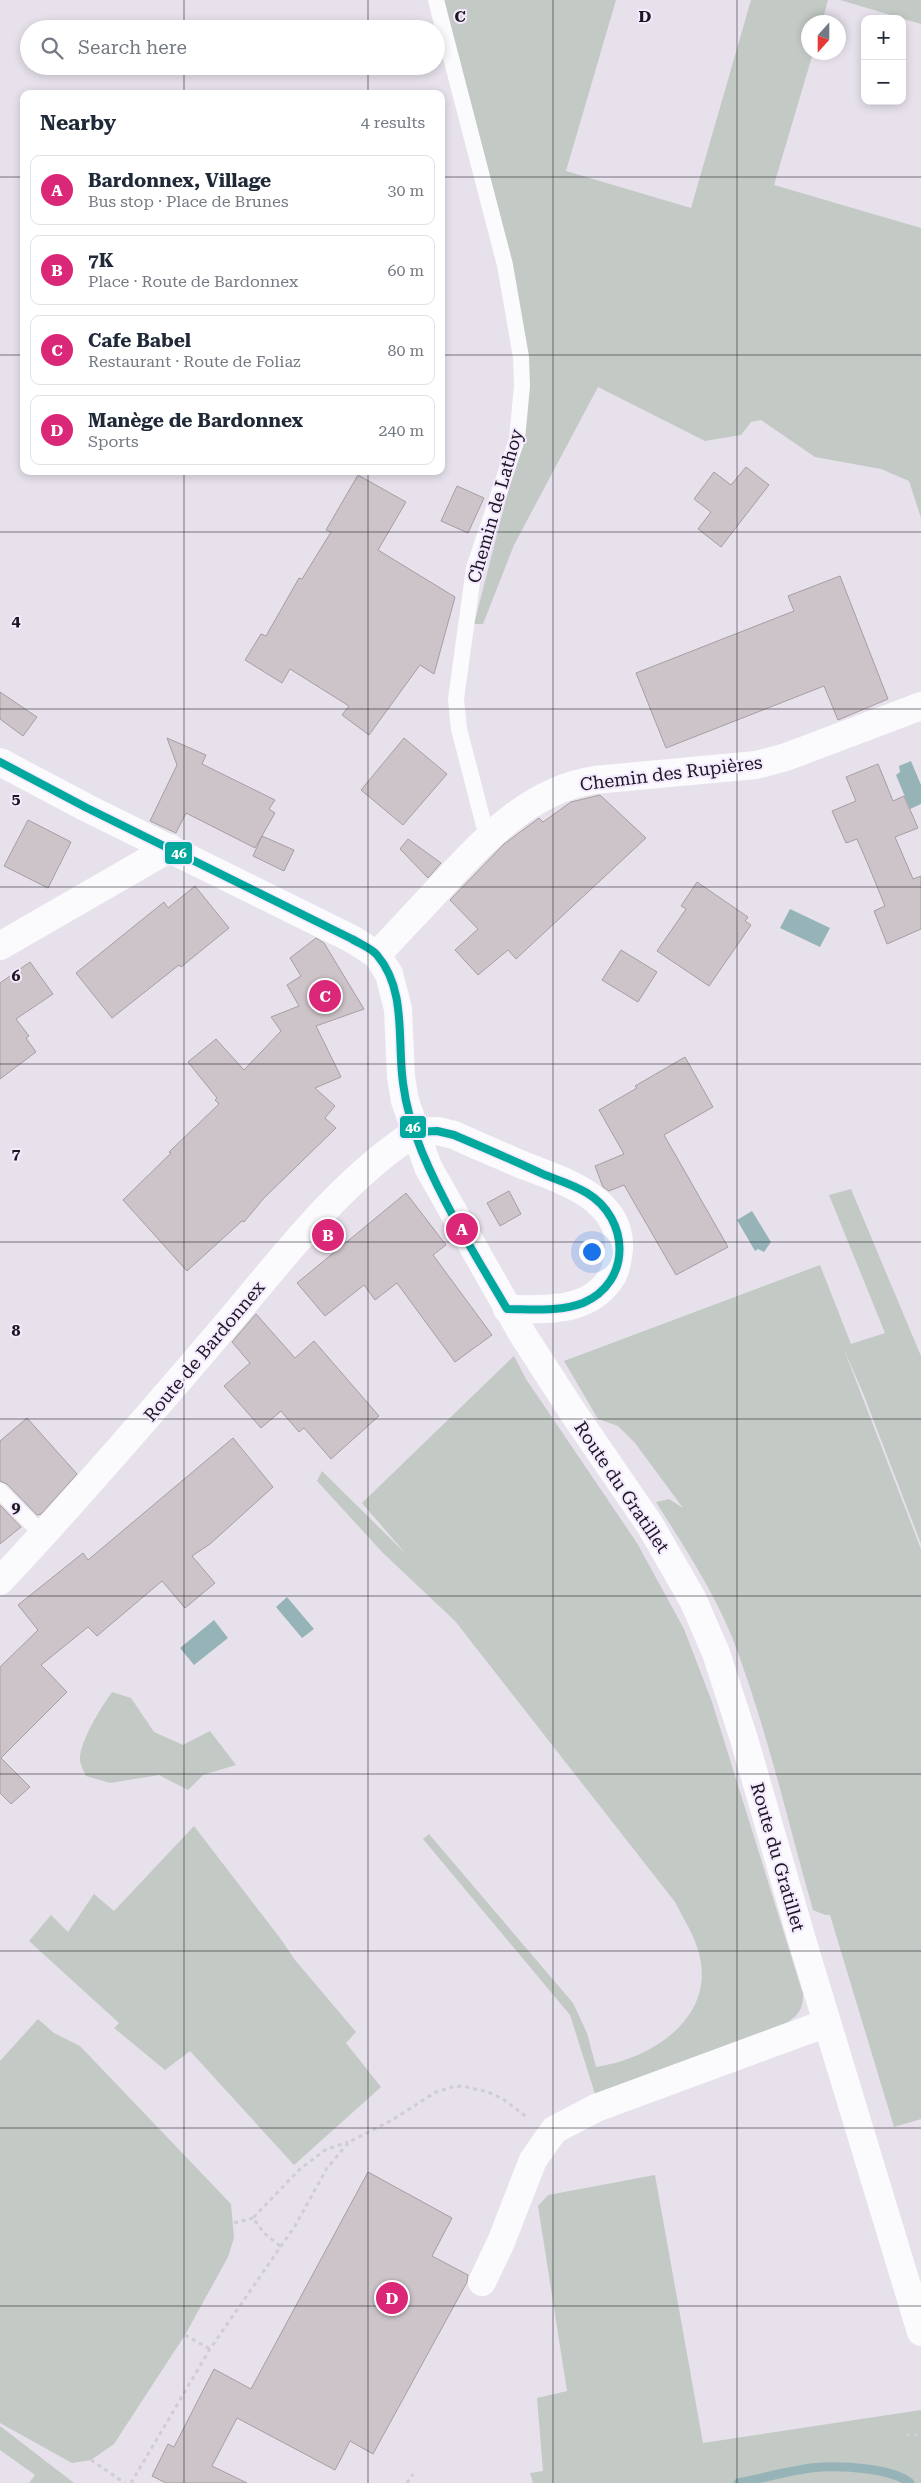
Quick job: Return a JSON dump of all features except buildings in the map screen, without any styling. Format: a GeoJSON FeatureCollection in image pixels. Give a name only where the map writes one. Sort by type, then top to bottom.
{"type":"FeatureCollection","features":[{"type":"Feature","properties":{"kind":"street","name":"Chemin des Rupières"},"geometry":{"type":"LineString","coordinates":[[377,955],[487,837],[533,802],[574,783],[756,765],[786,757],[921,706]]}},
{"type":"Feature","properties":{"kind":"street"},"geometry":{"type":"LineString","coordinates":[[0,762],[86,808],[352,939],[377,955]]}},
{"type":"Feature","properties":{"kind":"street"},"geometry":{"type":"LineString","coordinates":[[0,946],[170,848]]}},
{"type":"Feature","properties":{"kind":"street","name":"Route du Gratillet"},"geometry":{"type":"LineString","coordinates":[[377,955],[389,974],[395,991],[398,1009],[401,1077],[405,1101],[428,1167],[507,1309],[572,1411],[650,1525],[693,1600],[716,1653],[744,1738],[827,2023],[921,2332]]}},
{"type":"Feature","properties":{"kind":"street"},"geometry":{"type":"LineString","coordinates":[[416,1132],[437,1131],[454,1135],[565,1182],[587,1194],[605,1208],[614,1222],[620,1239],[616,1264],[605,1287],[595,1296],[581,1303],[550,1309],[507,1309]]}},
{"type":"Feature","properties":{"kind":"street","name":"Route de Bardonnex"},"geometry":{"type":"LineString","coordinates":[[0,1580],[43,1535],[140,1426],[317,1218],[392,1147],[416,1132]]}},
{"type":"Feature","properties":{"kind":"street"},"geometry":{"type":"LineString","coordinates":[[482,2282],[501,2242],[534,2160],[551,2134],[570,2120],[596,2108],[827,2023]]}},
{"type":"Feature","properties":{"kind":"lane","name":"Chemin de Lathoy"},"geometry":{"type":"LineString","coordinates":[[436,0],[441,20]]}},
{"type":"Feature","properties":{"kind":"lane","name":"Chemin de Lathoy"},"geometry":{"type":"LineString","coordinates":[[445,35],[505,266],[521,358],[520,413],[517,439],[474,568],[465,622],[456,699],[459,729],[487,837]]}},
{"type":"Feature","properties":{"kind":"lane"},"geometry":{"type":"LineString","coordinates":[[0,1491],[43,1535]]}},
{"type":"Feature","properties":{"kind":"path"},"geometry":{"type":"LineString","coordinates":[[234,2223],[253,2218],[299,2170],[326,2150],[349,2142],[392,2120],[436,2092],[462,2086],[488,2092],[503,2099],[551,2134]]}},
{"type":"Feature","properties":{"kind":"path"},"geometry":{"type":"LineString","coordinates":[[131,2483],[210,2349],[295,2226],[327,2168],[349,2142]]}},
{"type":"Feature","properties":{"kind":"path"},"geometry":{"type":"LineString","coordinates":[[253,2218],[264,2233],[280,2246]]}},
{"type":"Feature","properties":{"kind":"path"},"geometry":{"type":"LineString","coordinates":[[185,2335],[210,2349]]}},
{"type":"Feature","properties":{"kind":"path"},"geometry":{"type":"LineString","coordinates":[[906,2435],[921,2435]]}},
{"type":"Feature","properties":{"kind":"path"},"geometry":{"type":"LineString","coordinates":[[91,2460],[125,2483]]}},
{"type":"Feature","properties":{"kind":"path"},"geometry":{"type":"LineString","coordinates":[[407,2483],[413,2474]]}},
{"type":"Feature","properties":{"kind":"shaded area"},"geometry":{"type":"Polygon","coordinates":[[[442,0],[616,0],[566,171],[691,208],[751,0],[828,0],[824,15],[801,15],[801,60],[811,60],[774,185],[921,228],[921,518],[909,481],[881,469],[815,457],[761,420],[751,422],[741,435],[705,441],[598,387],[514,545],[483,624],[474,624],[527,418],[529,366],[512,264],[442,0]]]}},
{"type":"Feature","properties":{"kind":"shaded area"},"geometry":{"type":"Polygon","coordinates":[[[840,0],[921,0],[921,24],[906,20],[906,15],[891,15],[840,0]]]}},
{"type":"Feature","properties":{"kind":"shaded area"},"geometry":{"type":"Polygon","coordinates":[[[911,761],[921,785],[921,804],[910,809],[896,775],[900,772],[899,766],[911,761]]]}},
{"type":"Feature","properties":{"kind":"shaded area"},"geometry":{"type":"Polygon","coordinates":[[[790,909],[830,928],[820,947],[780,928],[790,909]]]}},
{"type":"Feature","properties":{"kind":"shaded area"},"geometry":{"type":"Polygon","coordinates":[[[851,1189],[921,1356],[921,1544],[863,1393],[843,1347],[921,1549],[921,2119],[894,2127],[830,1915],[813,1910],[766,1738],[732,1637],[707,1585],[656,1502],[669,1499],[683,1508],[635,1443],[618,1426],[598,1419],[564,1361],[820,1265],[851,1344],[885,1333],[829,1195],[851,1189]]]}},
{"type":"Feature","properties":{"kind":"shaded area"},"geometry":{"type":"Polygon","coordinates":[[[752,1211],[771,1242],[764,1252],[758,1249],[755,1251],[737,1220],[752,1211]]]}},
{"type":"Feature","properties":{"kind":"shaded area"},"geometry":{"type":"Polygon","coordinates":[[[514,1356],[526,1379],[637,1543],[684,1629],[712,1702],[803,1994],[800,2010],[788,2022],[595,2094],[570,2015],[423,1839],[429,1834],[573,2003],[587,2033],[596,2067],[619,2062],[641,2054],[661,2042],[678,2028],[692,2011],[700,1991],[702,1969],[692,1934],[675,1902],[455,1621],[383,1553],[317,1481],[322,1471],[406,1554],[362,1503],[514,1356]]]}},
{"type":"Feature","properties":{"kind":"shaded area"},"geometry":{"type":"Polygon","coordinates":[[[287,1597],[314,1629],[302,1638],[276,1607],[287,1597]]]}},
{"type":"Feature","properties":{"kind":"shaded area"},"geometry":{"type":"Polygon","coordinates":[[[214,1620],[228,1638],[194,1665],[180,1648],[214,1620]]]}},
{"type":"Feature","properties":{"kind":"shaded area"},"geometry":{"type":"Polygon","coordinates":[[[112,1692],[131,1698],[154,1732],[183,1745],[210,1731],[236,1765],[203,1775],[188,1790],[159,1775],[110,1783],[86,1776],[80,1761],[80,1754],[92,1725],[112,1692]]]}},
{"type":"Feature","properties":{"kind":"shaded area"},"geometry":{"type":"Polygon","coordinates":[[[194,1826],[295,1960],[356,2032],[346,2043],[381,2087],[294,2165],[190,2051],[165,2070],[114,2028],[119,2023],[29,1941],[51,1915],[68,1932],[94,1894],[114,1911],[194,1826]]]}},
{"type":"Feature","properties":{"kind":"shaded area"},"geometry":{"type":"Polygon","coordinates":[[[38,2019],[54,2033],[80,2046],[231,2204],[234,2238],[228,2257],[185,2335],[114,2444],[91,2460],[72,2463],[0,2423],[0,2061],[38,2019]]]}},
{"type":"Feature","properties":{"kind":"shaded area"},"geometry":{"type":"Polygon","coordinates":[[[655,2175],[703,2443],[921,2410],[921,2483],[533,2483],[530,2473],[543,2471],[537,2398],[567,2391],[538,2206],[548,2195],[655,2175]]]}},
{"type":"Feature","properties":{"kind":"shaded area"},"geometry":{"type":"Polygon","coordinates":[[[0,2426],[74,2483],[29,2483],[35,2475],[0,2450],[0,2426]]]}},
{"type":"Feature","properties":{"kind":"waterway"},"geometry":{"type":"LineString","coordinates":[[738,2483],[821,2467],[880,2471],[892,2474],[910,2483]]}},
{"type":"Feature","properties":{"kind":"transit line","name":"46"},"geometry":{"type":"LineString","coordinates":[[0,762],[87,808],[352,939],[375,953],[386,969],[393,984],[397,1000],[404,1092],[419,1144],[451,1212],[507,1309],[545,1309],[574,1306],[599,1293],[610,1281],[617,1266],[620,1250],[618,1234],[611,1218],[601,1204],[587,1193],[454,1135],[437,1131],[416,1132]]}},
{"type":"Feature","properties":{"kind":"place","name":"Cafe Babel"},"geometry":{"type":"Point","coordinates":[325,996]}},
{"type":"Feature","properties":{"kind":"place","name":"Bardonnex, Village"},"geometry":{"type":"Point","coordinates":[462,1229]}},
{"type":"Feature","properties":{"kind":"place","name":"7K"},"geometry":{"type":"Point","coordinates":[328,1235]}},
{"type":"Feature","properties":{"kind":"place","name":"Manège de Bardonnex"},"geometry":{"type":"Point","coordinates":[392,2298]}}]}
